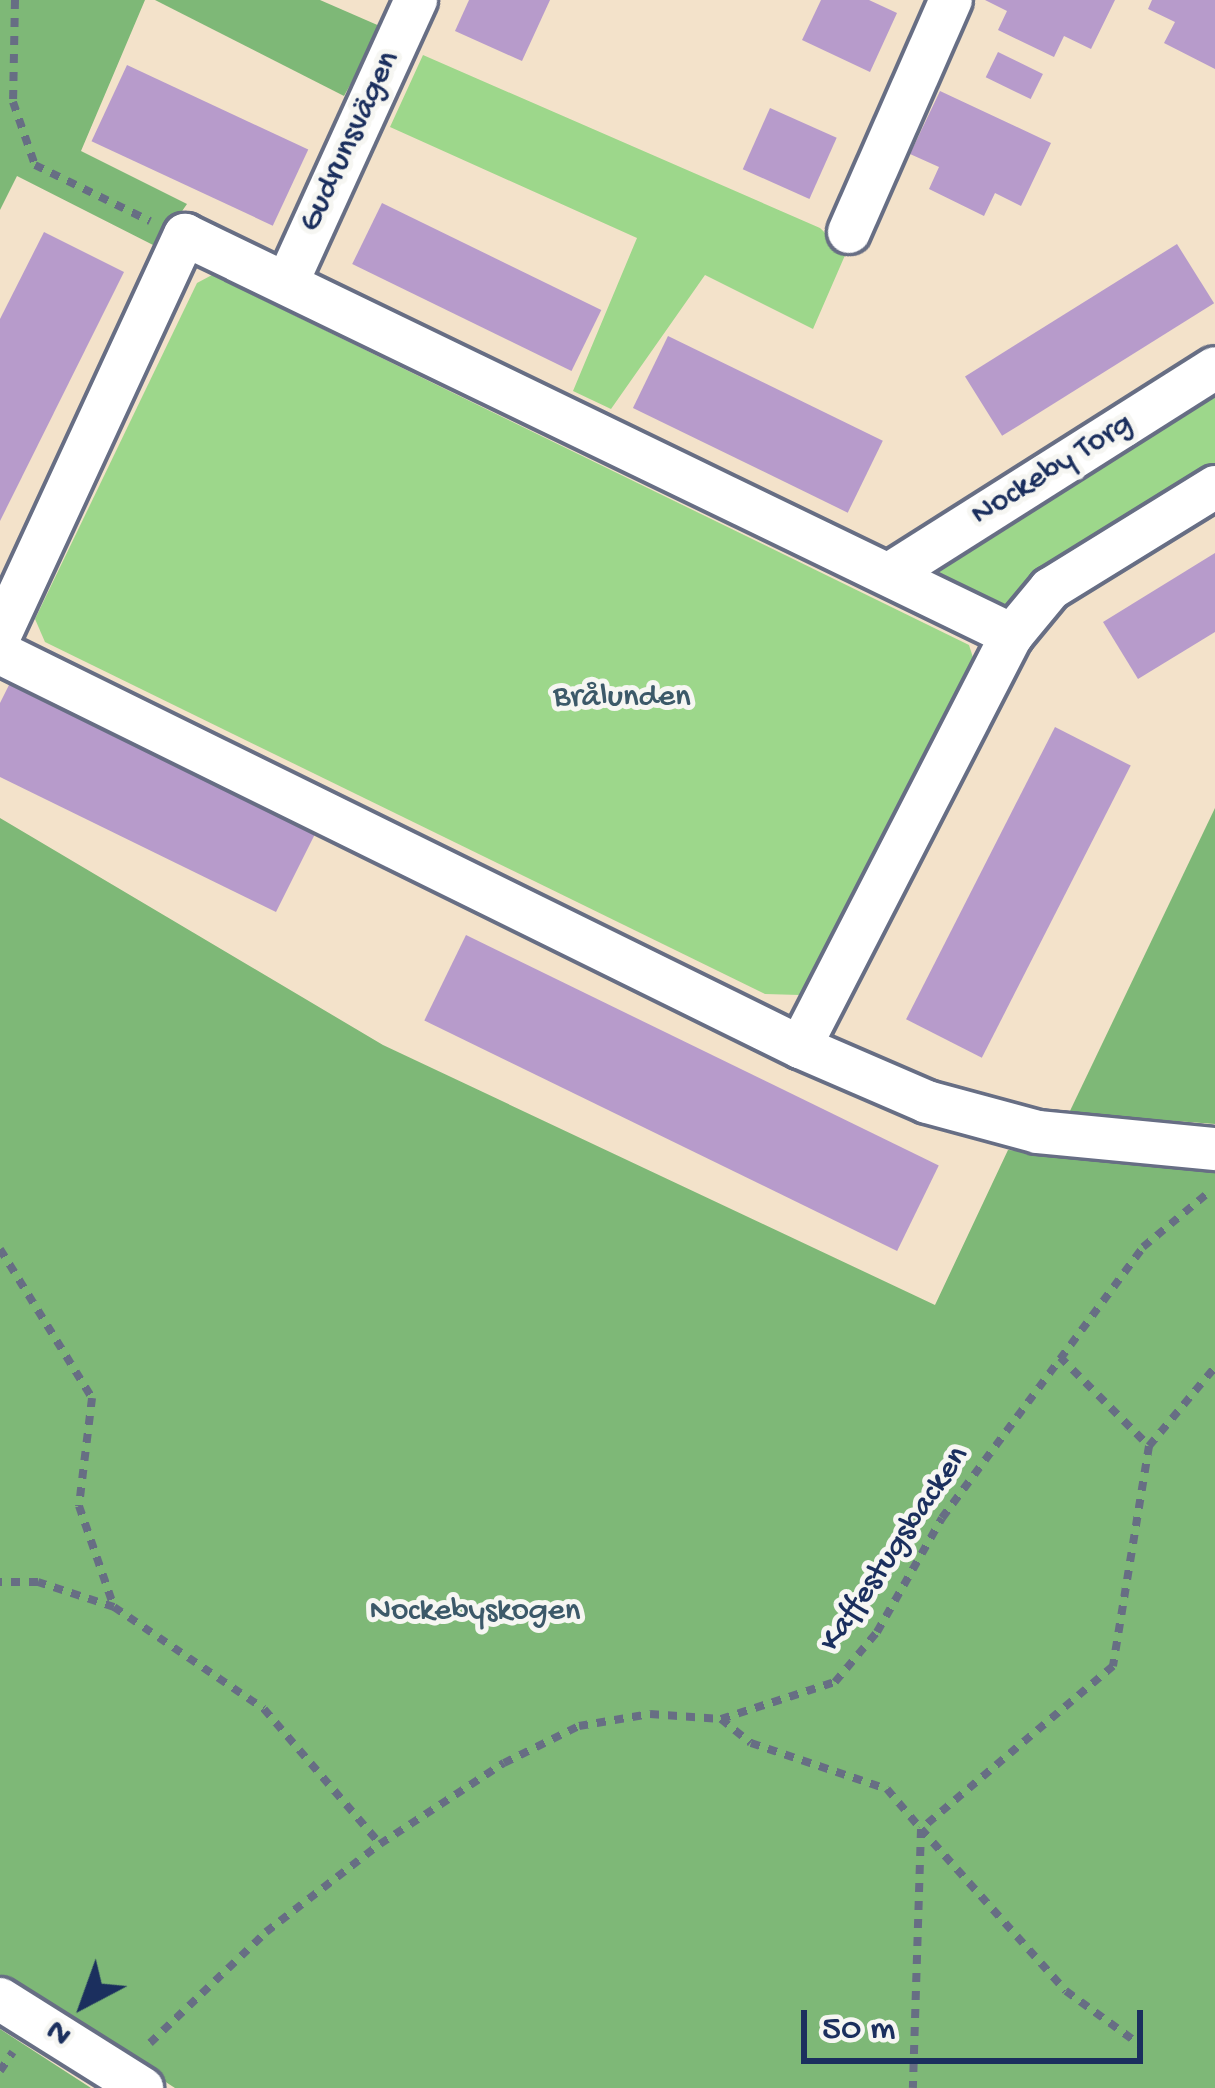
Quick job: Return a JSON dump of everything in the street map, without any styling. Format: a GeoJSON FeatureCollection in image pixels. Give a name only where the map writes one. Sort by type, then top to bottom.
{"type":"FeatureCollection","features":[{"type":"Feature","properties":{"kind":"street","name":"Gudrunsvägen"},"geometry":{"type":"LineString","coordinates":[[286,283],[416,0]]}},
{"type":"Feature","properties":{"kind":"street"},"geometry":{"type":"LineString","coordinates":[[850,232],[951,0]]}},
{"type":"Feature","properties":{"kind":"street"},"geometry":{"type":"LineString","coordinates":[[0,634],[184,235],[1012,635]]}},
{"type":"Feature","properties":{"kind":"street","name":"Nockeby Torg"},"geometry":{"type":"LineString","coordinates":[[891,573],[1215,368]]}},
{"type":"Feature","properties":{"kind":"street"},"geometry":{"type":"LineString","coordinates":[[800,1047],[1012,635],[1050,589],[1215,487]]}},
{"type":"Feature","properties":{"kind":"street"},"geometry":{"type":"LineString","coordinates":[[0,652],[800,1047],[927,1102],[1038,1132],[1215,1149]]}},
{"type":"Feature","properties":{"kind":"street"},"geometry":{"type":"LineString","coordinates":[[0,1999],[130,2080]]}},
{"type":"Feature","properties":{"kind":"path"},"geometry":{"type":"LineString","coordinates":[[15,0],[13,102],[35,165],[70,189],[184,235]]}},
{"type":"Feature","properties":{"kind":"path","name":"Kaffestugsbacken"},"geometry":{"type":"LineString","coordinates":[[130,2080],[266,1932],[380,1844],[503,1763],[580,1726],[650,1714],[721,1719],[835,1682],[877,1632],[942,1518],[1143,1246],[1215,1187]]}},
{"type":"Feature","properties":{"kind":"path"},"geometry":{"type":"LineString","coordinates":[[0,1249],[92,1398],[79,1506],[114,1606]]}},
{"type":"Feature","properties":{"kind":"path"},"geometry":{"type":"LineString","coordinates":[[1060,1357],[1149,1446]]}},
{"type":"Feature","properties":{"kind":"path"},"geometry":{"type":"LineString","coordinates":[[913,2088],[921,1829],[1113,1666],[1149,1446],[1215,1367]]}},
{"type":"Feature","properties":{"kind":"path"},"geometry":{"type":"LineString","coordinates":[[0,1582],[38,1582],[114,1606],[264,1708],[380,1844]]}},
{"type":"Feature","properties":{"kind":"path"},"geometry":{"type":"LineString","coordinates":[[721,1719],[751,1742],[886,1790],[1066,1991],[1138,2044]]}},
{"type":"Feature","properties":{"kind":"green space"},"geometry":{"type":"Polygon","coordinates":[[[0,0],[145,0],[81,151],[187,204],[157,247],[17,176],[0,210],[0,0]]]}},
{"type":"Feature","properties":{"kind":"green space"},"geometry":{"type":"Polygon","coordinates":[[[155,0],[320,0],[382,27],[344,96],[155,0]]]}},
{"type":"Feature","properties":{"kind":"green space"},"geometry":{"type":"Polygon","coordinates":[[[423,55],[820,228],[846,253],[813,329],[705,275],[611,409],[573,391],[637,238],[390,127],[423,55]]]}},
{"type":"Feature","properties":{"kind":"green space","name":"Brålunden"},"geometry":{"type":"Polygon","coordinates":[[[212,275],[969,645],[977,670],[824,980],[800,995],[765,994],[45,642],[35,619],[197,283],[212,275]]]}},
{"type":"Feature","properties":{"kind":"green space"},"geometry":{"type":"Polygon","coordinates":[[[1215,363],[1215,487],[1012,635],[891,573],[1215,363]]]}},
{"type":"Feature","properties":{"kind":"green space"},"geometry":{"type":"Polygon","coordinates":[[[1215,808],[1215,1124],[1069,1113],[1215,808]]]}},
{"type":"Feature","properties":{"kind":"green space","name":"Nockebyskogen"},"geometry":{"type":"Polygon","coordinates":[[[0,818],[383,1045],[935,1305],[1008,1150],[1215,1166],[1215,2088],[175,2088],[0,1975],[0,818]]]}},
{"type":"Feature","properties":{"kind":"green space"},"geometry":{"type":"Polygon","coordinates":[[[0,2029],[91,2088],[0,2088],[0,2029]]]}},
{"type":"Feature","properties":{"kind":"building"},"geometry":{"type":"Polygon","coordinates":[[[469,0],[550,0],[522,61],[455,31],[469,0]]]}},
{"type":"Feature","properties":{"kind":"building"},"geometry":{"type":"Polygon","coordinates":[[[821,0],[869,0],[897,13],[870,72],[802,40],[821,0]]]}},
{"type":"Feature","properties":{"kind":"building"},"geometry":{"type":"Polygon","coordinates":[[[985,0],[1115,0],[1091,49],[1064,36],[1054,57],[998,30],[1007,11],[985,0]]]}},
{"type":"Feature","properties":{"kind":"building"},"geometry":{"type":"Polygon","coordinates":[[[1152,0],[1215,0],[1215,69],[1164,43],[1175,22],[1148,9],[1152,0]]]}},
{"type":"Feature","properties":{"kind":"building"},"geometry":{"type":"Polygon","coordinates":[[[998,52],[1043,74],[1031,99],[986,77],[998,52]]]}},
{"type":"Feature","properties":{"kind":"building"},"geometry":{"type":"Polygon","coordinates":[[[127,65],[308,150],[273,226],[92,141],[127,65]]]}},
{"type":"Feature","properties":{"kind":"building"},"geometry":{"type":"Polygon","coordinates":[[[940,91],[1051,143],[1021,206],[995,193],[984,216],[929,189],[939,167],[910,154],[940,91]]]}},
{"type":"Feature","properties":{"kind":"building"},"geometry":{"type":"Polygon","coordinates":[[[770,108],[837,138],[809,199],[743,169],[770,108]]]}},
{"type":"Feature","properties":{"kind":"building"},"geometry":{"type":"Polygon","coordinates":[[[382,203],[601,310],[571,371],[352,264],[382,203]]]}},
{"type":"Feature","properties":{"kind":"building"},"geometry":{"type":"Polygon","coordinates":[[[44,232],[124,272],[0,521],[0,319],[44,232]]]}},
{"type":"Feature","properties":{"kind":"building"},"geometry":{"type":"Polygon","coordinates":[[[1177,244],[1214,303],[1002,436],[965,376],[1177,244]]]}},
{"type":"Feature","properties":{"kind":"building"},"geometry":{"type":"Polygon","coordinates":[[[668,336],[883,441],[848,513],[633,408],[668,336]]]}},
{"type":"Feature","properties":{"kind":"building"},"geometry":{"type":"Polygon","coordinates":[[[1215,553],[1215,632],[1138,679],[1103,622],[1215,553]]]}},
{"type":"Feature","properties":{"kind":"building"},"geometry":{"type":"Polygon","coordinates":[[[10,683],[316,832],[276,912],[0,777],[0,703],[10,683]]]}},
{"type":"Feature","properties":{"kind":"building"},"geometry":{"type":"Polygon","coordinates":[[[1055,727],[1131,766],[982,1058],[906,1019],[1055,727]]]}},
{"type":"Feature","properties":{"kind":"building"},"geometry":{"type":"Polygon","coordinates":[[[466,935],[939,1166],[897,1251],[424,1020],[466,935]]]}}]}
